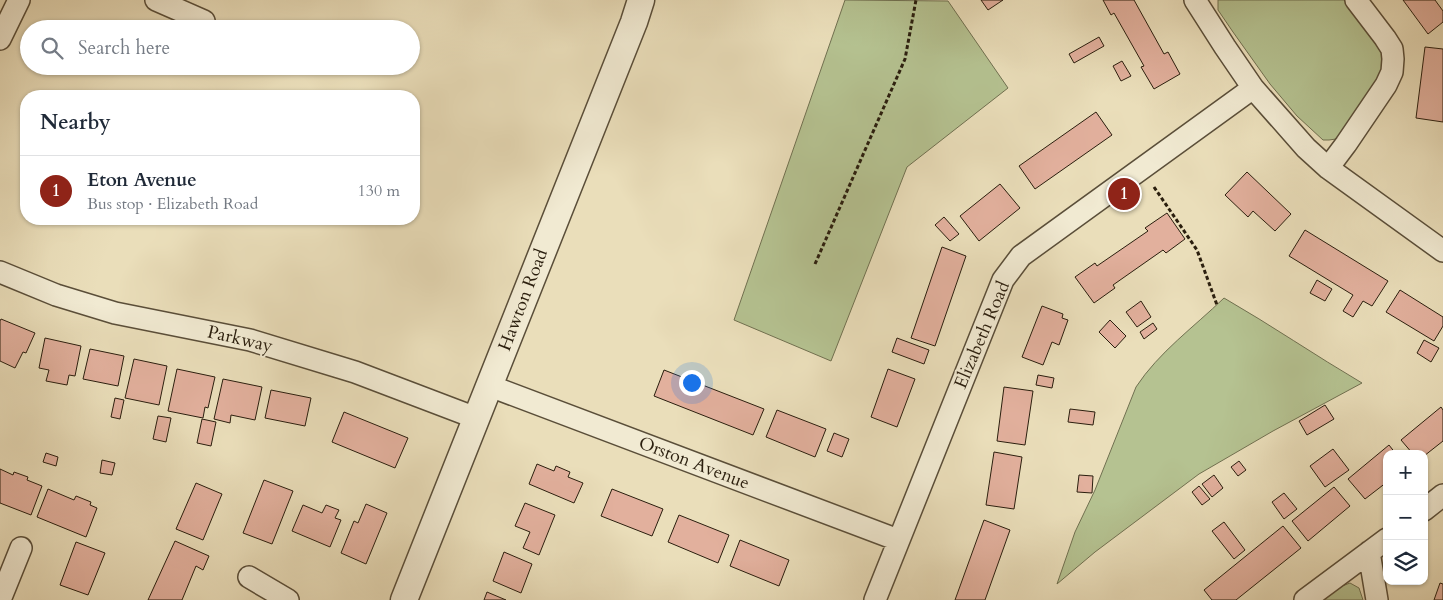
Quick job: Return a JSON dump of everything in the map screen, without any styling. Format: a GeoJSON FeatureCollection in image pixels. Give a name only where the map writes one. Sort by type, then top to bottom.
{"type":"FeatureCollection","features":[{"type":"Feature","properties":{"kind":"street"},"geometry":{"type":"LineString","coordinates":[[0,39],[19,0]]}},
{"type":"Feature","properties":{"kind":"street"},"geometry":{"type":"LineString","coordinates":[[156,0],[202,20]]}},
{"type":"Feature","properties":{"kind":"street","name":"Hawton Road"},"geometry":{"type":"LineString","coordinates":[[404,600],[634,22],[640,0]]}},
{"type":"Feature","properties":{"kind":"street"},"geometry":{"type":"LineString","coordinates":[[1195,0],[1253,88],[1301,142],[1328,168],[1443,251]]}},
{"type":"Feature","properties":{"kind":"street"},"geometry":{"type":"LineString","coordinates":[[1328,168],[1386,85],[1392,72],[1392,49],[1356,0]]}},
{"type":"Feature","properties":{"kind":"street","name":"Elizabeth Road"},"geometry":{"type":"LineString","coordinates":[[875,600],[1003,280],[1021,256],[1253,88]]}},
{"type":"Feature","properties":{"kind":"street","name":"Parkway"},"geometry":{"type":"LineString","coordinates":[[0,272],[56,295],[115,313],[250,340],[355,372],[476,418]]}},
{"type":"Feature","properties":{"kind":"street","name":"Orston Avenue"},"geometry":{"type":"LineString","coordinates":[[490,386],[898,540]]}},
{"type":"Feature","properties":{"kind":"street"},"geometry":{"type":"LineString","coordinates":[[1428,507],[1443,495]]}},
{"type":"Feature","properties":{"kind":"street"},"geometry":{"type":"LineString","coordinates":[[1305,600],[1384,540]]}},
{"type":"Feature","properties":{"kind":"street"},"geometry":{"type":"LineString","coordinates":[[0,600],[21,548]]}},
{"type":"Feature","properties":{"kind":"street"},"geometry":{"type":"LineString","coordinates":[[1369,552],[1377,600]]}},
{"type":"Feature","properties":{"kind":"street"},"geometry":{"type":"LineString","coordinates":[[249,577],[288,600]]}},
{"type":"Feature","properties":{"kind":"path"},"geometry":{"type":"LineString","coordinates":[[815,264],[905,59],[916,0]]}},
{"type":"Feature","properties":{"kind":"path"},"geometry":{"type":"LineString","coordinates":[[1142,170],[1197,250],[1217,305]]}},
{"type":"Feature","properties":{"kind":"green space"},"geometry":{"type":"Polygon","coordinates":[[[845,0],[948,1],[1008,88],[907,167],[831,361],[734,320],[845,0]]]}},
{"type":"Feature","properties":{"kind":"green space"},"geometry":{"type":"Polygon","coordinates":[[[1218,0],[1344,0],[1378,41],[1382,49],[1384,61],[1381,74],[1336,139],[1323,140],[1297,116],[1270,84],[1218,10],[1218,0]]]}},
{"type":"Feature","properties":{"kind":"green space"},"geometry":{"type":"Polygon","coordinates":[[[1224,298],[1362,383],[1199,474],[1095,552],[1057,584],[1075,532],[1095,490],[1136,387],[1155,362],[1224,298]]]}},
{"type":"Feature","properties":{"kind":"green space"},"geometry":{"type":"Polygon","coordinates":[[[1350,583],[1359,588],[1363,600],[1322,600],[1337,588],[1350,583]]]}},
{"type":"Feature","properties":{"kind":"building"},"geometry":{"type":"Polygon","coordinates":[[[981,0],[1003,0],[988,10],[981,0]]]}},
{"type":"Feature","properties":{"kind":"building"},"geometry":{"type":"Polygon","coordinates":[[[1103,0],[1134,0],[1164,54],[1168,52],[1180,74],[1154,89],[1141,67],[1144,66],[1114,13],[1111,15],[1103,0]]]}},
{"type":"Feature","properties":{"kind":"building"},"geometry":{"type":"Polygon","coordinates":[[[1403,0],[1435,0],[1443,11],[1443,22],[1428,34],[1403,0]]]}},
{"type":"Feature","properties":{"kind":"building"},"geometry":{"type":"Polygon","coordinates":[[[1099,37],[1104,46],[1074,63],[1069,54],[1099,37]]]}},
{"type":"Feature","properties":{"kind":"building"},"geometry":{"type":"Polygon","coordinates":[[[1425,47],[1443,49],[1443,122],[1416,118],[1425,47]]]}},
{"type":"Feature","properties":{"kind":"building"},"geometry":{"type":"Polygon","coordinates":[[[1122,61],[1131,76],[1121,81],[1113,66],[1122,61]]]}},
{"type":"Feature","properties":{"kind":"building"},"geometry":{"type":"Polygon","coordinates":[[[1096,112],[1112,135],[1035,189],[1019,166],[1096,112]]]}},
{"type":"Feature","properties":{"kind":"building"},"geometry":{"type":"Polygon","coordinates":[[[1247,172],[1291,214],[1275,231],[1253,211],[1248,217],[1225,195],[1247,172]]]}},
{"type":"Feature","properties":{"kind":"building"},"geometry":{"type":"Polygon","coordinates":[[[1000,184],[1020,208],[979,241],[960,216],[1000,184]]]}},
{"type":"Feature","properties":{"kind":"building"},"geometry":{"type":"Polygon","coordinates":[[[1167,213],[1185,239],[1166,253],[1163,250],[1113,285],[1115,288],[1094,303],[1075,277],[1095,263],[1097,266],[1148,231],[1145,228],[1167,213]]]}},
{"type":"Feature","properties":{"kind":"building"},"geometry":{"type":"Polygon","coordinates":[[[944,217],[959,234],[950,241],[935,225],[944,217]]]}},
{"type":"Feature","properties":{"kind":"building"},"geometry":{"type":"Polygon","coordinates":[[[1305,230],[1388,281],[1372,306],[1363,301],[1353,317],[1343,311],[1353,295],[1289,256],[1305,230]]]}},
{"type":"Feature","properties":{"kind":"building"},"geometry":{"type":"Polygon","coordinates":[[[942,247],[966,256],[935,346],[911,338],[942,247]]]}},
{"type":"Feature","properties":{"kind":"building"},"geometry":{"type":"Polygon","coordinates":[[[1317,280],[1332,289],[1325,301],[1310,293],[1317,280]]]}},
{"type":"Feature","properties":{"kind":"building"},"geometry":{"type":"Polygon","coordinates":[[[1400,290],[1443,317],[1443,326],[1434,341],[1386,312],[1400,290]]]}},
{"type":"Feature","properties":{"kind":"building"},"geometry":{"type":"Polygon","coordinates":[[[1141,301],[1151,317],[1137,327],[1126,312],[1141,301]]]}},
{"type":"Feature","properties":{"kind":"building"},"geometry":{"type":"Polygon","coordinates":[[[1042,306],[1063,314],[1062,318],[1068,320],[1059,345],[1052,342],[1043,365],[1022,357],[1042,306]]]}},
{"type":"Feature","properties":{"kind":"building"},"geometry":{"type":"Polygon","coordinates":[[[1,319],[35,333],[26,353],[23,352],[15,368],[0,361],[1,319]]]}},
{"type":"Feature","properties":{"kind":"building"},"geometry":{"type":"Polygon","coordinates":[[[1110,320],[1126,336],[1115,348],[1099,332],[1110,320]]]}},
{"type":"Feature","properties":{"kind":"building"},"geometry":{"type":"Polygon","coordinates":[[[1153,323],[1157,329],[1144,339],[1140,332],[1153,323]]]}},
{"type":"Feature","properties":{"kind":"building"},"geometry":{"type":"Polygon","coordinates":[[[45,338],[81,346],[75,376],[69,375],[67,385],[46,381],[49,370],[39,368],[45,338]]]}},
{"type":"Feature","properties":{"kind":"building"},"geometry":{"type":"Polygon","coordinates":[[[897,338],[929,350],[924,364],[892,352],[897,338]]]}},
{"type":"Feature","properties":{"kind":"building"},"geometry":{"type":"Polygon","coordinates":[[[1424,340],[1439,348],[1431,362],[1417,353],[1424,340]]]}},
{"type":"Feature","properties":{"kind":"building"},"geometry":{"type":"Polygon","coordinates":[[[90,349],[124,356],[118,386],[83,379],[90,349]]]}},
{"type":"Feature","properties":{"kind":"building"},"geometry":{"type":"Polygon","coordinates":[[[134,359],[167,366],[159,405],[125,398],[134,359]]]}},
{"type":"Feature","properties":{"kind":"building"},"geometry":{"type":"Polygon","coordinates":[[[177,369],[215,377],[208,408],[205,407],[203,418],[168,411],[177,369]]]}},
{"type":"Feature","properties":{"kind":"building"},"geometry":{"type":"Polygon","coordinates":[[[888,369],[915,379],[897,427],[871,417],[888,369]]]}},
{"type":"Feature","properties":{"kind":"building"},"geometry":{"type":"Polygon","coordinates":[[[664,370],[764,409],[753,435],[654,396],[664,370]]]}},
{"type":"Feature","properties":{"kind":"building"},"geometry":{"type":"Polygon","coordinates":[[[1038,375],[1054,378],[1052,388],[1036,385],[1038,375]]]}},
{"type":"Feature","properties":{"kind":"building"},"geometry":{"type":"Polygon","coordinates":[[[223,379],[262,387],[255,420],[231,415],[230,423],[214,419],[223,379]]]}},
{"type":"Feature","properties":{"kind":"building"},"geometry":{"type":"Polygon","coordinates":[[[1004,387],[1033,391],[1025,445],[997,441],[1004,387]]]}},
{"type":"Feature","properties":{"kind":"building"},"geometry":{"type":"Polygon","coordinates":[[[271,390],[311,398],[305,426],[265,418],[271,390]]]}},
{"type":"Feature","properties":{"kind":"building"},"geometry":{"type":"Polygon","coordinates":[[[115,398],[124,400],[120,419],[111,417],[115,398]]]}},
{"type":"Feature","properties":{"kind":"building"},"geometry":{"type":"Polygon","coordinates":[[[1325,405],[1334,419],[1307,435],[1299,421],[1325,405]]]}},
{"type":"Feature","properties":{"kind":"building"},"geometry":{"type":"Polygon","coordinates":[[[1441,407],[1443,410],[1443,441],[1428,453],[1428,450],[1410,450],[1401,440],[1441,407]]]}},
{"type":"Feature","properties":{"kind":"building"},"geometry":{"type":"Polygon","coordinates":[[[1070,409],[1095,412],[1093,425],[1068,422],[1070,409]]]}},
{"type":"Feature","properties":{"kind":"building"},"geometry":{"type":"Polygon","coordinates":[[[777,410],[826,429],[815,457],[766,437],[777,410]]]}},
{"type":"Feature","properties":{"kind":"building"},"geometry":{"type":"Polygon","coordinates":[[[344,412],[408,438],[395,468],[332,442],[344,412]]]}},
{"type":"Feature","properties":{"kind":"building"},"geometry":{"type":"Polygon","coordinates":[[[158,416],[171,418],[166,442],[153,439],[158,416]]]}},
{"type":"Feature","properties":{"kind":"building"},"geometry":{"type":"Polygon","coordinates":[[[202,419],[216,422],[211,446],[197,443],[202,419]]]}},
{"type":"Feature","properties":{"kind":"building"},"geometry":{"type":"Polygon","coordinates":[[[834,433],[849,439],[842,457],[827,451],[834,433]]]}},
{"type":"Feature","properties":{"kind":"building"},"geometry":{"type":"Polygon","coordinates":[[[1389,445],[1393,450],[1383,450],[1383,485],[1365,499],[1348,479],[1389,445]]]}},
{"type":"Feature","properties":{"kind":"building"},"geometry":{"type":"Polygon","coordinates":[[[1333,449],[1349,470],[1325,487],[1310,466],[1333,449]]]}},
{"type":"Feature","properties":{"kind":"building"},"geometry":{"type":"Polygon","coordinates":[[[994,452],[1022,457],[1014,509],[986,505],[994,452]]]}},
{"type":"Feature","properties":{"kind":"building"},"geometry":{"type":"Polygon","coordinates":[[[46,453],[58,457],[56,466],[43,462],[46,453]]]}},
{"type":"Feature","properties":{"kind":"building"},"geometry":{"type":"Polygon","coordinates":[[[102,460],[115,463],[112,475],[100,473],[102,460]]]}},
{"type":"Feature","properties":{"kind":"building"},"geometry":{"type":"Polygon","coordinates":[[[1239,461],[1246,470],[1238,476],[1231,467],[1239,461]]]}},
{"type":"Feature","properties":{"kind":"building"},"geometry":{"type":"Polygon","coordinates":[[[537,464],[554,471],[556,466],[570,472],[568,477],[583,483],[574,503],[529,484],[537,464]]]}},
{"type":"Feature","properties":{"kind":"building"},"geometry":{"type":"Polygon","coordinates":[[[0,469],[13,475],[14,472],[28,477],[27,480],[42,486],[31,515],[0,503],[0,469]]]}},
{"type":"Feature","properties":{"kind":"building"},"geometry":{"type":"Polygon","coordinates":[[[1079,475],[1093,476],[1092,493],[1077,492],[1079,475]]]}},
{"type":"Feature","properties":{"kind":"building"},"geometry":{"type":"Polygon","coordinates":[[[1214,475],[1223,488],[1212,497],[1202,484],[1214,475]]]}},
{"type":"Feature","properties":{"kind":"building"},"geometry":{"type":"Polygon","coordinates":[[[264,480],[293,491],[272,544],[243,533],[264,480]]]}},
{"type":"Feature","properties":{"kind":"building"},"geometry":{"type":"Polygon","coordinates":[[[196,483],[222,494],[203,540],[176,529],[196,483]]]}},
{"type":"Feature","properties":{"kind":"building"},"geometry":{"type":"Polygon","coordinates":[[[1199,486],[1210,499],[1202,505],[1192,492],[1199,486]]]}},
{"type":"Feature","properties":{"kind":"building"},"geometry":{"type":"Polygon","coordinates":[[[1334,487],[1350,506],[1308,541],[1292,521],[1334,487]]]}},
{"type":"Feature","properties":{"kind":"building"},"geometry":{"type":"Polygon","coordinates":[[[48,489],[74,500],[76,496],[91,502],[90,505],[97,508],[86,537],[37,517],[48,489]]]}},
{"type":"Feature","properties":{"kind":"building"},"geometry":{"type":"Polygon","coordinates":[[[612,489],[663,509],[652,536],[601,516],[612,489]]]}},
{"type":"Feature","properties":{"kind":"building"},"geometry":{"type":"Polygon","coordinates":[[[1284,493],[1297,509],[1284,519],[1272,502],[1284,493]]]}},
{"type":"Feature","properties":{"kind":"building"},"geometry":{"type":"Polygon","coordinates":[[[525,503],[555,515],[539,555],[523,548],[530,532],[515,526],[525,503]]]}},
{"type":"Feature","properties":{"kind":"building"},"geometry":{"type":"Polygon","coordinates":[[[366,504],[387,513],[366,564],[341,553],[354,521],[358,523],[366,504]]]}},
{"type":"Feature","properties":{"kind":"building"},"geometry":{"type":"Polygon","coordinates":[[[303,505],[322,513],[326,505],[339,510],[335,518],[341,520],[330,547],[292,531],[303,505]]]}},
{"type":"Feature","properties":{"kind":"building"},"geometry":{"type":"Polygon","coordinates":[[[679,515],[729,535],[718,563],[668,542],[679,515]]]}},
{"type":"Feature","properties":{"kind":"building"},"geometry":{"type":"Polygon","coordinates":[[[984,520],[1010,530],[985,600],[955,600],[984,520]]]}},
{"type":"Feature","properties":{"kind":"building"},"geometry":{"type":"Polygon","coordinates":[[[1224,522],[1245,550],[1234,559],[1212,531],[1224,522]]]}},
{"type":"Feature","properties":{"kind":"building"},"geometry":{"type":"Polygon","coordinates":[[[1283,526],[1301,548],[1236,600],[1212,600],[1204,590],[1283,526]]]}},
{"type":"Feature","properties":{"kind":"building"},"geometry":{"type":"Polygon","coordinates":[[[740,540],[789,560],[779,586],[730,566],[740,540]]]}},
{"type":"Feature","properties":{"kind":"building"},"geometry":{"type":"Polygon","coordinates":[[[175,541],[209,556],[203,570],[196,566],[182,600],[148,600],[175,541]]]}},
{"type":"Feature","properties":{"kind":"building"},"geometry":{"type":"Polygon","coordinates":[[[76,542],[105,553],[88,595],[60,585],[76,542]]]}},
{"type":"Feature","properties":{"kind":"building"},"geometry":{"type":"Polygon","coordinates":[[[504,552],[532,564],[521,593],[493,581],[504,552]]]}},
{"type":"Feature","properties":{"kind":"building"},"geometry":{"type":"Polygon","coordinates":[[[1440,583],[1443,584],[1443,600],[1434,600],[1440,583]]]}},
{"type":"Feature","properties":{"kind":"building"},"geometry":{"type":"Polygon","coordinates":[[[487,592],[506,600],[484,600],[487,592]]]}},
{"type":"Feature","properties":{"kind":"place","name":"Eton Avenue"},"geometry":{"type":"Point","coordinates":[1124,194]}}]}
